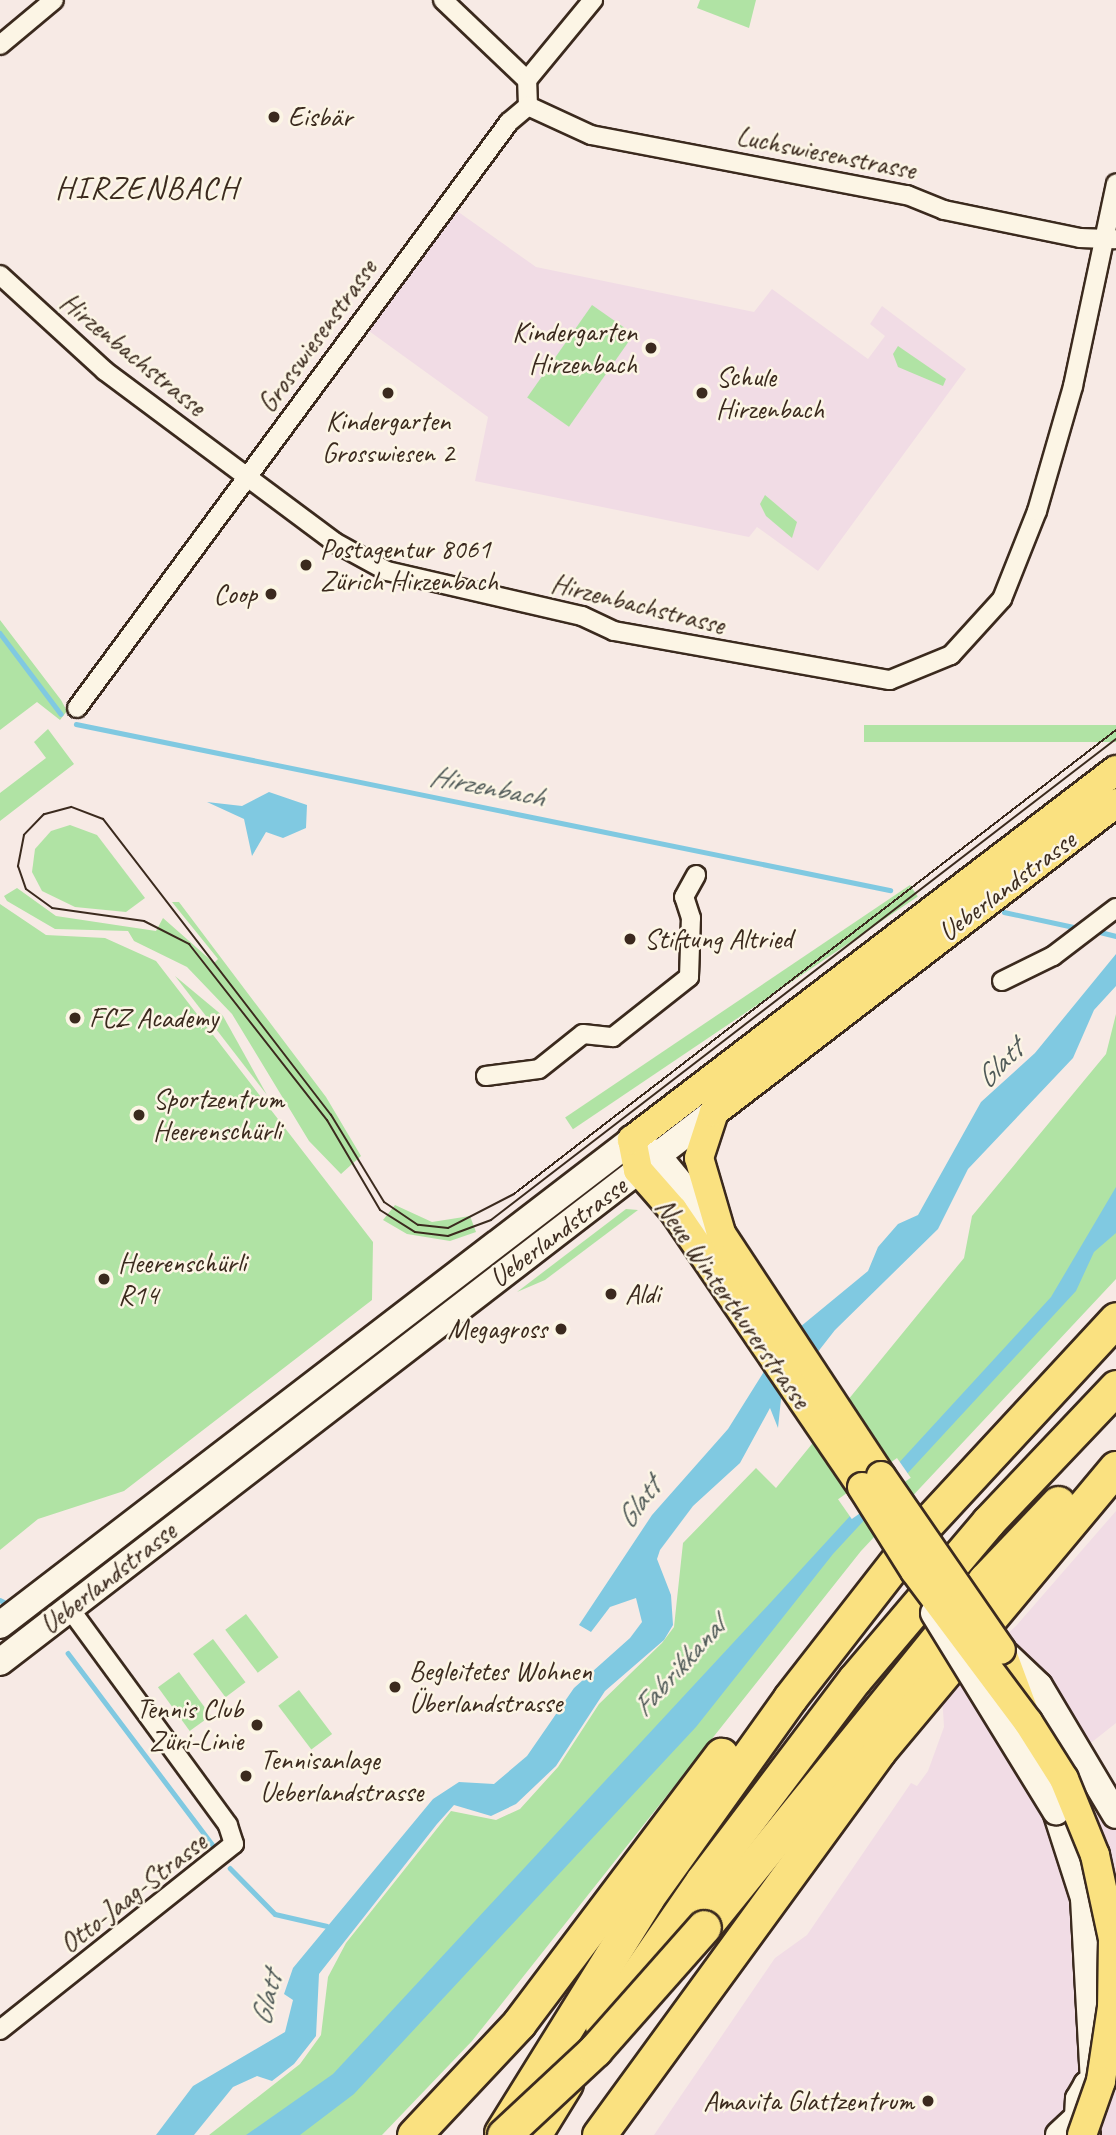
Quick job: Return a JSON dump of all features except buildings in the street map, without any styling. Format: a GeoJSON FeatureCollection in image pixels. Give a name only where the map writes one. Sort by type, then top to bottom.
{"type":"FeatureCollection","features":[{"type":"Feature","properties":{"kind":"highway"},"geometry":{"type":"LineString","coordinates":[[502,2135],[686,1842],[904,1567],[1116,1319]]}},
{"type":"Feature","properties":{"kind":"highway"},"geometry":{"type":"LineString","coordinates":[[745,1875],[908,1652],[1114,1401]]}},
{"type":"Feature","properties":{"kind":"highway"},"geometry":{"type":"LineString","coordinates":[[534,2135],[654,1948],[812,1733],[947,1569],[1114,1401]]}},
{"type":"Feature","properties":{"kind":"highway"},"geometry":{"type":"LineString","coordinates":[[502,2135],[595,2050],[704,1927],[985,1580],[1116,1449]]}},
{"type":"Feature","properties":{"kind":"highway"},"geometry":{"type":"LineString","coordinates":[[599,2135],[862,1773],[1116,1468]]}},
{"type":"Feature","properties":{"kind":"highway"},"geometry":{"type":"LineString","coordinates":[[414,2135],[519,2023],[828,1622],[904,1567]]}},
{"type":"Feature","properties":{"kind":"main road","name":"Ueberlandstrasse"},"geometry":{"type":"LineString","coordinates":[[0,1625],[1116,770]]}},
{"type":"Feature","properties":{"kind":"main road","name":"Ueberlandstrasse"},"geometry":{"type":"LineString","coordinates":[[0,1662],[1116,803]]}},
{"type":"Feature","properties":{"kind":"main road","name":"Neue Winterthurerstrasse"},"geometry":{"type":"LineString","coordinates":[[714,1112],[699,1158],[721,1233],[754,1309],[904,1567],[1068,1836],[1089,1944],[1105,2078],[1079,2099],[1076,2131]]}},
{"type":"Feature","properties":{"kind":"main road","name":"Neue Winterthurerstrasse"},"geometry":{"type":"LineString","coordinates":[[632,1140],[1001,1650],[1039,1686],[1116,1816]]}},
{"type":"Feature","properties":{"kind":"main road","name":"Neue Winterthurerstrasse"},"geometry":{"type":"LineString","coordinates":[[647,1163],[721,1233]]}},
{"type":"Feature","properties":{"kind":"main road","name":"Neue Winterthurerstrasse"},"geometry":{"type":"LineString","coordinates":[[904,1567],[1017,1716],[1082,1816],[1113,1939],[1109,2043],[1076,2131]]}},
{"type":"Feature","properties":{"kind":"main road"},"geometry":{"type":"LineString","coordinates":[[53,1586],[69,1608]]}},
{"type":"Feature","properties":{"kind":"main road","name":"Neue Winterthurerstrasse"},"geometry":{"type":"LineString","coordinates":[[1001,1650],[1017,1716]]}},
{"type":"Feature","properties":{"kind":"street"},"geometry":{"type":"LineString","coordinates":[[0,45],[54,0]]}},
{"type":"Feature","properties":{"kind":"street"},"geometry":{"type":"LineString","coordinates":[[443,0],[532,76]]}},
{"type":"Feature","properties":{"kind":"street"},"geometry":{"type":"LineString","coordinates":[[528,106],[532,76],[593,0]]}},
{"type":"Feature","properties":{"kind":"street","name":"Luchswiesenstrasse"},"geometry":{"type":"LineString","coordinates":[[528,106],[592,135],[914,196],[944,210],[1080,238],[1111,238]]}},
{"type":"Feature","properties":{"kind":"street","name":"Grosswiesenstrasse"},"geometry":{"type":"LineString","coordinates":[[77,708],[509,122],[528,106]]}},
{"type":"Feature","properties":{"kind":"street","name":"Hirzenbachstrasse"},"geometry":{"type":"LineString","coordinates":[[0,275],[89,358],[246,477],[334,542],[405,577],[582,616],[652,639],[859,678],[901,678],[969,642],[1002,599],[1056,449],[1111,238],[1116,184]]}},
{"type":"Feature","properties":{"kind":"street"},"geometry":{"type":"LineString","coordinates":[[486,1076],[539,1069],[583,1034],[612,1037],[689,977],[691,918],[684,898],[695,875]]}},
{"type":"Feature","properties":{"kind":"street"},"geometry":{"type":"LineString","coordinates":[[1003,981],[1053,956],[1116,908]]}},
{"type":"Feature","properties":{"kind":"street","name":"Otto-Jaag-Strasse"},"geometry":{"type":"LineString","coordinates":[[0,2030],[234,1844],[228,1825],[69,1608]]}},
{"type":"Feature","properties":{"kind":"street"},"geometry":{"type":"LineString","coordinates":[[1017,1716],[1116,1816]]}},
{"type":"Feature","properties":{"kind":"shaded area","name":"Schule Hirzenbach"},"geometry":{"type":"Polygon","coordinates":[[[457,211],[536,267],[754,312],[772,289],[868,359],[885,336],[870,324],[882,306],[966,369],[818,571],[757,527],[749,537],[475,481],[488,417],[369,331],[457,211]]]}},
{"type":"Feature","properties":{"kind":"shaded area"},"geometry":{"type":"Polygon","coordinates":[[[1116,1511],[1116,1723],[1087,1746],[1116,1790],[1116,2135],[654,2135],[775,1958],[807,1935],[911,1783],[917,1786],[928,1771],[944,1727],[942,1694],[1016,1626],[1116,1511]]]}},
{"type":"Feature","properties":{"kind":"green space"},"geometry":{"type":"Polygon","coordinates":[[[700,0],[756,0],[749,28],[697,8],[700,0]]]}},
{"type":"Feature","properties":{"kind":"green space"},"geometry":{"type":"Polygon","coordinates":[[[592,305],[634,334],[569,427],[527,398],[592,305]]]}},
{"type":"Feature","properties":{"kind":"green space"},"geometry":{"type":"Polygon","coordinates":[[[898,346],[946,379],[943,386],[898,367],[893,354],[898,346]]]}},
{"type":"Feature","properties":{"kind":"green space"},"geometry":{"type":"Polygon","coordinates":[[[765,495],[797,522],[792,538],[766,516],[760,504],[765,495]]]}},
{"type":"Feature","properties":{"kind":"green space"},"geometry":{"type":"Polygon","coordinates":[[[0,620],[61,700],[67,711],[60,720],[37,702],[0,730],[0,620]]]}},
{"type":"Feature","properties":{"kind":"green space"},"geometry":{"type":"Polygon","coordinates":[[[864,725],[1116,725],[1116,742],[864,742],[864,725]]]}},
{"type":"Feature","properties":{"kind":"green space"},"geometry":{"type":"Polygon","coordinates":[[[48,729],[74,764],[0,821],[0,793],[46,758],[34,742],[48,729]]]}},
{"type":"Feature","properties":{"kind":"green space"},"geometry":{"type":"Polygon","coordinates":[[[70,825],[97,835],[145,898],[126,912],[75,907],[42,891],[32,872],[35,849],[51,831],[70,825]]]}},
{"type":"Feature","properties":{"kind":"green space"},"geometry":{"type":"Polygon","coordinates":[[[910,885],[918,897],[573,1129],[565,1118],[910,885]]]}},
{"type":"Feature","properties":{"kind":"green space"},"geometry":{"type":"Polygon","coordinates":[[[17,888],[56,916],[156,931],[163,918],[214,963],[218,959],[172,902],[179,902],[326,1097],[361,1156],[341,1174],[309,1141],[232,1014],[187,967],[134,941],[128,931],[55,929],[7,901],[4,896],[17,888]]]}},
{"type":"Feature","properties":{"kind":"green space","name":"Sportzentrum Heerenschürli"},"geometry":{"type":"Polygon","coordinates":[[[0,904],[46,935],[105,938],[156,961],[373,1242],[372,1300],[124,1491],[38,1519],[0,1550],[0,904]]]}},
{"type":"Feature","properties":{"kind":"green space"},"geometry":{"type":"Polygon","coordinates":[[[175,976],[223,1016],[267,1095],[175,976]]]}},
{"type":"Feature","properties":{"kind":"green space"},"geometry":{"type":"Polygon","coordinates":[[[1116,1014],[1116,1279],[861,1551],[472,2041],[382,2135],[209,2135],[300,2064],[321,2035],[328,1977],[346,1943],[451,1811],[496,1820],[520,1809],[558,1767],[599,1704],[662,1643],[674,1627],[683,1543],[756,1468],[776,1488],[964,1258],[972,1216],[1106,1054],[1116,1014]]]}},
{"type":"Feature","properties":{"kind":"green space"},"geometry":{"type":"Polygon","coordinates":[[[395,1205],[432,1222],[470,1216],[476,1232],[450,1241],[407,1234],[383,1220],[395,1205]]]}},
{"type":"Feature","properties":{"kind":"green space"},"geometry":{"type":"Polygon","coordinates":[[[626,1209],[638,1210],[545,1280],[517,1292],[626,1209]]]}},
{"type":"Feature","properties":{"kind":"green space"},"geometry":{"type":"Polygon","coordinates":[[[246,1614],[278,1657],[258,1673],[225,1630],[246,1614]]]}},
{"type":"Feature","properties":{"kind":"green space"},"geometry":{"type":"Polygon","coordinates":[[[213,1639],[245,1682],[226,1697],[193,1654],[213,1639]]]}},
{"type":"Feature","properties":{"kind":"green space"},"geometry":{"type":"Polygon","coordinates":[[[179,1672],[211,1716],[190,1731],[158,1687],[179,1672]]]}},
{"type":"Feature","properties":{"kind":"green space"},"geometry":{"type":"Polygon","coordinates":[[[299,1690],[332,1734],[311,1750],[278,1706],[299,1690]]]}},
{"type":"Feature","properties":{"kind":"water"},"geometry":{"type":"Polygon","coordinates":[[[269,792],[307,805],[306,828],[283,838],[266,832],[252,856],[244,819],[207,802],[242,806],[269,792]]]}},
{"type":"Feature","properties":{"kind":"water"},"geometry":{"type":"Polygon","coordinates":[[[1116,954],[1116,986],[1094,1010],[1073,1058],[968,1169],[938,1229],[835,1330],[781,1399],[778,1428],[770,1408],[740,1463],[693,1506],[660,1550],[657,1559],[671,1595],[673,1625],[664,1640],[605,1691],[556,1766],[516,1804],[491,1816],[454,1805],[437,1824],[319,1974],[316,2036],[294,2064],[272,2081],[257,2076],[233,2087],[194,2135],[156,2135],[193,2086],[285,2032],[293,2000],[284,1994],[293,1968],[433,1799],[459,1782],[494,1784],[527,1756],[574,1688],[630,1638],[642,1622],[636,1598],[610,1607],[591,1632],[579,1625],[652,1515],[728,1429],[783,1341],[868,1271],[878,1247],[898,1224],[918,1215],[981,1102],[1035,1053],[1116,954]]]}},
{"type":"Feature","properties":{"kind":"water","name":"Fabrikkanal"},"geometry":{"type":"Polygon","coordinates":[[[1116,1187],[1116,1233],[1094,1252],[1076,1291],[833,1554],[696,1727],[354,2094],[300,2135],[246,2135],[333,2074],[1051,1297],[1116,1187]]]}},
{"type":"Feature","properties":{"kind":"pier"},"geometry":{"type":"Polygon","coordinates":[[[897,1458],[911,1478],[852,1519],[838,1499],[897,1458]]]}},
{"type":"Feature","properties":{"kind":"waterway","name":"Hirzenbach"},"geometry":{"type":"LineString","coordinates":[[0,633],[61,714]]}},
{"type":"Feature","properties":{"kind":"waterway","name":"Hirzenbach"},"geometry":{"type":"LineString","coordinates":[[76,724],[890,890]]}},
{"type":"Feature","properties":{"kind":"waterway","name":"Hirzenbach"},"geometry":{"type":"LineString","coordinates":[[1004,912],[1074,927]]}},
{"type":"Feature","properties":{"kind":"waterway","name":"Hirzenbach"},"geometry":{"type":"LineString","coordinates":[[1100,932],[1116,936]]}},
{"type":"Feature","properties":{"kind":"waterway"},"geometry":{"type":"LineString","coordinates":[[0,1600],[4,1602]]}},
{"type":"Feature","properties":{"kind":"waterway"},"geometry":{"type":"LineString","coordinates":[[68,1653],[217,1851]]}},
{"type":"Feature","properties":{"kind":"waterway"},"geometry":{"type":"LineString","coordinates":[[230,1868],[275,1914],[327,1926]]}},
{"type":"Feature","properties":{"kind":"tram line"},"geometry":{"type":"LineString","coordinates":[[1116,730],[514,1194],[448,1228],[418,1225],[384,1202],[331,1115],[103,819],[71,807],[44,814],[24,835],[18,866],[26,889],[52,908],[144,921],[189,944],[327,1120],[380,1210],[415,1232],[448,1236],[491,1220],[1116,739]]}},
{"type":"Feature","properties":{"kind":"place","name":"Eisbär"},"geometry":{"type":"Point","coordinates":[274,117]}},
{"type":"Feature","properties":{"kind":"place","name":"Kindergarten Hirzenbach"},"geometry":{"type":"Point","coordinates":[651,348]}},
{"type":"Feature","properties":{"kind":"place","name":"Kindergarten Grosswiesen 2"},"geometry":{"type":"Point","coordinates":[388,393]}},
{"type":"Feature","properties":{"kind":"place","name":"Schule Hirzenbach"},"geometry":{"type":"Point","coordinates":[702,393]}},
{"type":"Feature","properties":{"kind":"place","name":"Postagentur 8061 Zürich Hirzenbach"},"geometry":{"type":"Point","coordinates":[306,565]}},
{"type":"Feature","properties":{"kind":"place","name":"Coop"},"geometry":{"type":"Point","coordinates":[271,594]}},
{"type":"Feature","properties":{"kind":"place","name":"Stiftung Altried"},"geometry":{"type":"Point","coordinates":[630,939]}},
{"type":"Feature","properties":{"kind":"place","name":"FCZ Academy"},"geometry":{"type":"Point","coordinates":[75,1018]}},
{"type":"Feature","properties":{"kind":"place","name":"Sportzentrum Heerenschürli"},"geometry":{"type":"Point","coordinates":[139,1115]}},
{"type":"Feature","properties":{"kind":"place","name":"Heerenschürli R14"},"geometry":{"type":"Point","coordinates":[104,1279]}},
{"type":"Feature","properties":{"kind":"place","name":"Aldi"},"geometry":{"type":"Point","coordinates":[611,1294]}},
{"type":"Feature","properties":{"kind":"place","name":"Megagross"},"geometry":{"type":"Point","coordinates":[561,1329]}},
{"type":"Feature","properties":{"kind":"place","name":"Begleitetes Wohnen Überlandstrasse"},"geometry":{"type":"Point","coordinates":[395,1687]}},
{"type":"Feature","properties":{"kind":"place","name":"Tennis Club Züri-Linie"},"geometry":{"type":"Point","coordinates":[257,1725]}},
{"type":"Feature","properties":{"kind":"place","name":"Tennisanlage Ueberlandstrasse"},"geometry":{"type":"Point","coordinates":[246,1776]}},
{"type":"Feature","properties":{"kind":"place","name":"Amavita Glattzentrum"},"geometry":{"type":"Point","coordinates":[928,2101]}},
{"type":"Feature","properties":{"kind":"district","name":"HIRZENBACH"},"geometry":{"type":"Point","coordinates":[147,188]}},
{"type":"Feature","properties":{"kind":"water label","name":"Glatt"},"geometry":{"type":"Point","coordinates":[999,1064]}},
{"type":"Feature","properties":{"kind":"water label","name":"Glatt"},"geometry":{"type":"Point","coordinates":[638,1503]}},
{"type":"Feature","properties":{"kind":"water label","name":"Glatt"},"geometry":{"type":"Point","coordinates":[266,1999]}}]}
